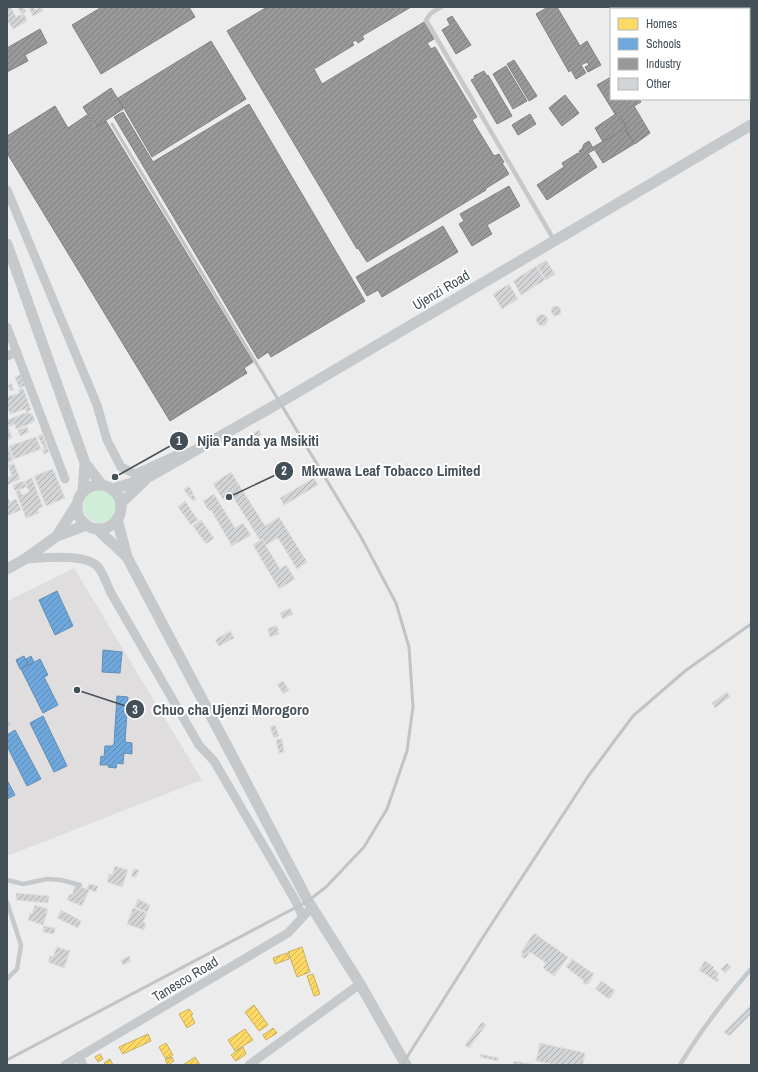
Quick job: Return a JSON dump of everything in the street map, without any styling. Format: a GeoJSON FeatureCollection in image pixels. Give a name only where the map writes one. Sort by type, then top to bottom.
{"type":"FeatureCollection","features":[{"type":"Feature","properties":{"kind":"street","name":"Ujenzi Road"},"geometry":{"type":"LineString","coordinates":[[145,479],[232,430],[751,125]]}},
{"type":"Feature","properties":{"kind":"street"},"geometry":{"type":"LineString","coordinates":[[7,190],[97,405],[107,440],[121,467],[135,474],[232,430]]}},
{"type":"Feature","properties":{"kind":"street"},"geometry":{"type":"LineString","coordinates":[[7,244],[85,463],[119,498],[121,503],[121,509],[117,519],[109,527],[97,529]]}},
{"type":"Feature","properties":{"kind":"street"},"geometry":{"type":"LineString","coordinates":[[7,328],[18,352],[66,479]]}},
{"type":"Feature","properties":{"kind":"street"},"geometry":{"type":"LineString","coordinates":[[7,356],[18,352]]}},
{"type":"Feature","properties":{"kind":"street"},"geometry":{"type":"LineString","coordinates":[[83,491],[85,463]]}},
{"type":"Feature","properties":{"kind":"street"},"geometry":{"type":"LineString","coordinates":[[57,536],[77,504],[79,497],[83,491],[89,487],[107,487],[145,479]]}},
{"type":"Feature","properties":{"kind":"street"},"geometry":{"type":"LineString","coordinates":[[121,503],[145,479]]}},
{"type":"Feature","properties":{"kind":"street"},"geometry":{"type":"LineString","coordinates":[[77,504],[79,516],[86,525],[97,529],[127,558]]}},
{"type":"Feature","properties":{"kind":"street"},"geometry":{"type":"LineString","coordinates":[[117,519],[127,558],[312,907],[360,984],[406,1065]]}},
{"type":"Feature","properties":{"kind":"street"},"geometry":{"type":"LineString","coordinates":[[8,567],[25,559],[57,536],[86,525]]}},
{"type":"Feature","properties":{"kind":"street"},"geometry":{"type":"LineString","coordinates":[[25,559],[78,559],[90,562],[98,567],[199,744],[214,760],[303,916]]}},
{"type":"Feature","properties":{"kind":"street","name":"Tanesco Road"},"geometry":{"type":"LineString","coordinates":[[65,1065],[288,933],[312,907]]}},
{"type":"Feature","properties":{"kind":"street"},"geometry":{"type":"LineString","coordinates":[[250,1065],[360,984]]}},
{"type":"Feature","properties":{"kind":"street"},"geometry":{"type":"LineString","coordinates":[[79,1056],[83,1065]]}},
{"type":"Feature","properties":{"kind":"lane"},"geometry":{"type":"LineString","coordinates":[[441,7],[431,13],[426,20],[554,240]]}},
{"type":"Feature","properties":{"kind":"lane"},"geometry":{"type":"LineString","coordinates":[[7,880],[22,884],[47,879],[61,880],[80,885]]}},
{"type":"Feature","properties":{"kind":"lane"},"geometry":{"type":"LineString","coordinates":[[7,902],[21,945],[17,969],[7,979]]}},
{"type":"Feature","properties":{"kind":"lane"},"geometry":{"type":"LineString","coordinates":[[680,1065],[693,1043],[728,995],[751,969]]}},
{"type":"Feature","properties":{"kind":"shaded area"},"geometry":{"type":"Polygon","coordinates":[[[74,568],[202,780],[7,856],[7,601],[74,568]]]}},
{"type":"Feature","properties":{"kind":"green space"},"geometry":{"type":"Polygon","coordinates":[[[103,489],[110,491],[115,496],[117,506],[115,516],[110,521],[97,523],[90,521],[85,516],[83,503],[85,496],[90,491],[103,489]]]}},
{"type":"Feature","properties":{"kind":"building: Homes"},"geometry":{"type":"Polygon","coordinates":[[[302,947],[310,972],[297,977],[288,952],[302,947]]]}},
{"type":"Feature","properties":{"kind":"building: Homes"},"geometry":{"type":"Polygon","coordinates":[[[287,953],[289,959],[275,964],[273,958],[287,953]]]}},
{"type":"Feature","properties":{"kind":"building: Homes"},"geometry":{"type":"Polygon","coordinates":[[[313,974],[320,994],[314,996],[307,976],[313,974]]]}},
{"type":"Feature","properties":{"kind":"building: Homes"},"geometry":{"type":"Polygon","coordinates":[[[254,1005],[268,1025],[259,1031],[245,1012],[254,1005]]]}},
{"type":"Feature","properties":{"kind":"building: Homes"},"geometry":{"type":"Polygon","coordinates":[[[189,1009],[193,1014],[191,1015],[195,1023],[187,1028],[179,1014],[189,1009]]]}},
{"type":"Feature","properties":{"kind":"building: Homes"},"geometry":{"type":"Polygon","coordinates":[[[273,1028],[277,1033],[266,1040],[263,1035],[273,1028]]]}},
{"type":"Feature","properties":{"kind":"building: Homes"},"geometry":{"type":"Polygon","coordinates":[[[245,1029],[253,1040],[235,1051],[228,1040],[245,1029]]]}},
{"type":"Feature","properties":{"kind":"building: Homes"},"geometry":{"type":"Polygon","coordinates":[[[148,1034],[151,1041],[123,1054],[119,1047],[148,1034]]]}},
{"type":"Feature","properties":{"kind":"building: Homes"},"geometry":{"type":"Polygon","coordinates":[[[166,1043],[173,1055],[166,1059],[159,1047],[166,1043]]]}},
{"type":"Feature","properties":{"kind":"building: Homes"},"geometry":{"type":"Polygon","coordinates":[[[243,1047],[246,1054],[236,1061],[231,1055],[243,1047]]]}},
{"type":"Feature","properties":{"kind":"building: Homes"},"geometry":{"type":"Polygon","coordinates":[[[100,1054],[103,1059],[98,1062],[95,1057],[100,1054]]]}},
{"type":"Feature","properties":{"kind":"building: Homes"},"geometry":{"type":"Polygon","coordinates":[[[172,1057],[174,1061],[168,1065],[165,1060],[172,1057]]]}},
{"type":"Feature","properties":{"kind":"building: Homes"},"geometry":{"type":"Polygon","coordinates":[[[195,1057],[200,1065],[183,1065],[195,1057]]]}},
{"type":"Feature","properties":{"kind":"building: Homes"},"geometry":{"type":"Polygon","coordinates":[[[110,1059],[113,1065],[106,1065],[104,1063],[110,1059]]]}},
{"type":"Feature","properties":{"kind":"building: Schools"},"geometry":{"type":"Polygon","coordinates":[[[57,591],[73,626],[55,635],[39,600],[57,591]]]}},
{"type":"Feature","properties":{"kind":"building: Schools"},"geometry":{"type":"Polygon","coordinates":[[[103,650],[122,652],[120,673],[102,672],[103,650]]]}},
{"type":"Feature","properties":{"kind":"building: Schools"},"geometry":{"type":"Polygon","coordinates":[[[24,656],[28,665],[20,669],[16,660],[24,656]]]}},
{"type":"Feature","properties":{"kind":"building: Schools"},"geometry":{"type":"Polygon","coordinates":[[[31,656],[34,662],[28,665],[26,659],[31,656]]]}},
{"type":"Feature","properties":{"kind":"building: Schools"},"geometry":{"type":"Polygon","coordinates":[[[40,659],[48,675],[44,677],[58,705],[43,713],[21,669],[40,659]]]}},
{"type":"Feature","properties":{"kind":"building: Schools"},"geometry":{"type":"Polygon","coordinates":[[[117,696],[128,697],[125,742],[132,743],[132,754],[124,753],[123,764],[117,763],[116,768],[108,767],[109,765],[100,765],[101,756],[104,757],[105,746],[112,746],[114,744],[117,696]]]}},
{"type":"Feature","properties":{"kind":"building: Schools"},"geometry":{"type":"Polygon","coordinates":[[[43,716],[67,766],[54,772],[30,723],[43,716]]]}},
{"type":"Feature","properties":{"kind":"building: Schools"},"geometry":{"type":"Polygon","coordinates":[[[15,730],[41,779],[27,786],[7,746],[7,735],[15,730]]]}},
{"type":"Feature","properties":{"kind":"building: Schools"},"geometry":{"type":"Polygon","coordinates":[[[7,780],[15,795],[7,799],[7,780]]]}},
{"type":"Feature","properties":{"kind":"building: Industry"},"geometry":{"type":"Polygon","coordinates":[[[102,7],[189,7],[195,17],[101,74],[72,25],[102,7]]]}},
{"type":"Feature","properties":{"kind":"building: Industry"},"geometry":{"type":"Polygon","coordinates":[[[267,7],[411,7],[362,36],[364,39],[358,43],[356,40],[352,42],[354,45],[314,69],[322,84],[424,22],[434,39],[427,43],[431,49],[435,47],[477,117],[472,120],[494,156],[499,154],[504,162],[502,163],[509,174],[485,189],[486,190],[367,262],[358,248],[357,249],[227,31],[267,7]]]}},
{"type":"Feature","properties":{"kind":"building: Industry"},"geometry":{"type":"Polygon","coordinates":[[[548,7],[557,7],[580,46],[587,41],[601,65],[588,72],[585,67],[589,65],[587,62],[581,65],[586,73],[576,79],[571,70],[569,72],[536,14],[548,7]]]}},
{"type":"Feature","properties":{"kind":"building: Industry"},"geometry":{"type":"Polygon","coordinates":[[[452,16],[471,45],[456,54],[442,30],[450,25],[447,19],[452,16]]]}},
{"type":"Feature","properties":{"kind":"building: Industry"},"geometry":{"type":"Polygon","coordinates":[[[40,29],[47,43],[25,55],[28,61],[7,72],[7,48],[40,29]]]}},
{"type":"Feature","properties":{"kind":"building: Industry"},"geometry":{"type":"Polygon","coordinates":[[[211,41],[246,99],[152,157],[118,98],[211,41]]]}},
{"type":"Feature","properties":{"kind":"building: Industry"},"geometry":{"type":"Polygon","coordinates":[[[514,60],[537,96],[529,101],[507,64],[514,60]]]}},
{"type":"Feature","properties":{"kind":"building: Industry"},"geometry":{"type":"Polygon","coordinates":[[[506,66],[527,101],[513,109],[493,74],[506,66]]]}},
{"type":"Feature","properties":{"kind":"building: Industry"},"geometry":{"type":"Polygon","coordinates":[[[484,71],[487,76],[488,75],[512,116],[497,124],[471,80],[475,78],[474,76],[484,71]]]}},
{"type":"Feature","properties":{"kind":"building: Industry"},"geometry":{"type":"Polygon","coordinates":[[[610,78],[610,100],[640,100],[641,102],[634,106],[650,133],[635,144],[625,129],[627,128],[618,112],[615,114],[597,85],[610,78]]]}},
{"type":"Feature","properties":{"kind":"building: Industry"},"geometry":{"type":"Polygon","coordinates":[[[111,88],[123,109],[96,127],[83,107],[111,88]]]}},
{"type":"Feature","properties":{"kind":"building: Industry"},"geometry":{"type":"Polygon","coordinates":[[[565,95],[579,113],[562,126],[549,108],[565,95]]]}},
{"type":"Feature","properties":{"kind":"building: Industry"},"geometry":{"type":"Polygon","coordinates":[[[249,104],[365,301],[271,357],[268,352],[258,359],[114,117],[123,112],[153,162],[249,104]]]}},
{"type":"Feature","properties":{"kind":"building: Industry"},"geometry":{"type":"Polygon","coordinates":[[[55,106],[68,128],[87,115],[95,128],[106,121],[253,362],[244,368],[247,373],[170,421],[7,153],[7,136],[55,106]]]}},
{"type":"Feature","properties":{"kind":"building: Industry"},"geometry":{"type":"Polygon","coordinates":[[[617,113],[626,127],[603,142],[595,128],[617,113]]]}},
{"type":"Feature","properties":{"kind":"building: Industry"},"geometry":{"type":"Polygon","coordinates":[[[530,114],[536,124],[518,135],[512,125],[530,114]]]}},
{"type":"Feature","properties":{"kind":"building: Industry"},"geometry":{"type":"Polygon","coordinates":[[[625,129],[634,144],[603,163],[593,147],[625,129]]]}},
{"type":"Feature","properties":{"kind":"building: Industry"},"geometry":{"type":"Polygon","coordinates":[[[589,141],[594,150],[588,153],[597,167],[547,200],[537,185],[564,167],[562,163],[580,153],[579,151],[582,149],[584,144],[589,141]]]}},
{"type":"Feature","properties":{"kind":"building: Industry"},"geometry":{"type":"Polygon","coordinates":[[[509,186],[520,206],[487,225],[492,234],[472,246],[459,224],[464,221],[460,214],[509,186]]]}},
{"type":"Feature","properties":{"kind":"building: Industry"},"geometry":{"type":"Polygon","coordinates":[[[443,226],[458,252],[382,297],[378,290],[367,296],[356,277],[443,226]]]}},
{"type":"Feature","properties":{"kind":"building: Other"},"geometry":{"type":"Polygon","coordinates":[[[7,7],[11,7],[16,17],[24,14],[27,21],[13,29],[7,20],[7,7]]]}},
{"type":"Feature","properties":{"kind":"building: Other"},"geometry":{"type":"Polygon","coordinates":[[[17,7],[23,7],[26,11],[22,14],[17,7]]]}},
{"type":"Feature","properties":{"kind":"building: Other"},"geometry":{"type":"Polygon","coordinates":[[[29,7],[33,7],[35,10],[41,7],[43,11],[33,16],[29,7]]]}},
{"type":"Feature","properties":{"kind":"building: Other"},"geometry":{"type":"Polygon","coordinates":[[[546,260],[555,274],[546,280],[537,266],[546,260]]]}},
{"type":"Feature","properties":{"kind":"building: Other"},"geometry":{"type":"Polygon","coordinates":[[[536,266],[545,280],[521,295],[513,281],[536,266]]]}},
{"type":"Feature","properties":{"kind":"building: Other"},"geometry":{"type":"Polygon","coordinates":[[[509,284],[518,299],[502,309],[493,294],[509,284]]]}},
{"type":"Feature","properties":{"kind":"building: Other"},"geometry":{"type":"Polygon","coordinates":[[[554,306],[558,306],[560,307],[560,315],[554,316],[551,313],[551,309],[554,306]]]}},
{"type":"Feature","properties":{"kind":"building: Other"},"geometry":{"type":"Polygon","coordinates":[[[542,314],[546,316],[548,320],[546,324],[542,326],[538,324],[536,320],[538,316],[542,314]]]}},
{"type":"Feature","properties":{"kind":"building: Other"},"geometry":{"type":"Polygon","coordinates":[[[22,374],[26,385],[19,388],[15,377],[22,374]]]}},
{"type":"Feature","properties":{"kind":"building: Other"},"geometry":{"type":"Polygon","coordinates":[[[12,384],[14,390],[10,391],[8,385],[12,384]]]}},
{"type":"Feature","properties":{"kind":"building: Other"},"geometry":{"type":"Polygon","coordinates":[[[23,388],[31,410],[27,412],[25,409],[10,414],[7,406],[7,397],[19,393],[18,390],[23,388]]]}},
{"type":"Feature","properties":{"kind":"building: Other"},"geometry":{"type":"Polygon","coordinates":[[[28,412],[29,414],[32,413],[35,421],[16,429],[15,424],[8,427],[12,438],[7,440],[7,420],[28,412]]]}},
{"type":"Feature","properties":{"kind":"building: Other"},"geometry":{"type":"Polygon","coordinates":[[[27,427],[29,432],[20,436],[18,430],[27,427]]]}},
{"type":"Feature","properties":{"kind":"building: Other"},"geometry":{"type":"Polygon","coordinates":[[[259,430],[261,435],[253,440],[250,435],[259,430]]]}},
{"type":"Feature","properties":{"kind":"building: Other"},"geometry":{"type":"Polygon","coordinates":[[[42,434],[47,447],[44,448],[38,436],[42,434]]]}},
{"type":"Feature","properties":{"kind":"building: Other"},"geometry":{"type":"Polygon","coordinates":[[[36,437],[41,449],[14,459],[9,446],[36,437]]]}},
{"type":"Feature","properties":{"kind":"building: Other"},"geometry":{"type":"Polygon","coordinates":[[[7,444],[13,460],[7,464],[7,444]]]}},
{"type":"Feature","properties":{"kind":"building: Other"},"geometry":{"type":"Polygon","coordinates":[[[47,447],[49,452],[44,454],[42,450],[47,447]]]}},
{"type":"Feature","properties":{"kind":"building: Other"},"geometry":{"type":"Polygon","coordinates":[[[14,463],[20,479],[7,485],[7,478],[12,476],[8,465],[14,463]]]}},
{"type":"Feature","properties":{"kind":"building: Other"},"geometry":{"type":"Polygon","coordinates":[[[53,469],[65,498],[46,506],[34,476],[53,469]]]}},
{"type":"Feature","properties":{"kind":"building: Other"},"geometry":{"type":"Polygon","coordinates":[[[231,472],[265,526],[279,517],[307,562],[297,569],[278,538],[266,545],[262,539],[260,540],[231,494],[223,499],[213,484],[231,472]]]}},
{"type":"Feature","properties":{"kind":"building: Other"},"geometry":{"type":"Polygon","coordinates":[[[32,478],[43,507],[38,509],[39,513],[26,518],[16,492],[20,490],[22,495],[29,492],[25,481],[32,478]]]}},
{"type":"Feature","properties":{"kind":"building: Other"},"geometry":{"type":"Polygon","coordinates":[[[314,478],[318,485],[284,505],[280,498],[314,478]]]}},
{"type":"Feature","properties":{"kind":"building: Other"},"geometry":{"type":"Polygon","coordinates":[[[24,481],[27,487],[15,491],[13,485],[24,481]]]}},
{"type":"Feature","properties":{"kind":"building: Other"},"geometry":{"type":"Polygon","coordinates":[[[189,486],[193,493],[188,496],[184,489],[189,486]]]}},
{"type":"Feature","properties":{"kind":"building: Other"},"geometry":{"type":"Polygon","coordinates":[[[193,494],[196,499],[193,501],[189,496],[193,494]]]}},
{"type":"Feature","properties":{"kind":"building: Other"},"geometry":{"type":"Polygon","coordinates":[[[214,494],[235,528],[243,523],[251,535],[232,546],[211,510],[209,511],[203,501],[214,494]]]}},
{"type":"Feature","properties":{"kind":"building: Other"},"geometry":{"type":"Polygon","coordinates":[[[7,496],[10,502],[16,499],[21,510],[7,516],[7,496]]]}},
{"type":"Feature","properties":{"kind":"building: Other"},"geometry":{"type":"Polygon","coordinates":[[[185,501],[198,520],[191,525],[178,507],[185,501]]]}},
{"type":"Feature","properties":{"kind":"building: Other"},"geometry":{"type":"Polygon","coordinates":[[[201,520],[214,538],[206,544],[193,526],[201,520]]]}},
{"type":"Feature","properties":{"kind":"building: Other"},"geometry":{"type":"Polygon","coordinates":[[[262,539],[280,569],[286,565],[295,579],[279,589],[253,545],[262,539]]]}},
{"type":"Feature","properties":{"kind":"building: Other"},"geometry":{"type":"Polygon","coordinates":[[[290,608],[293,614],[283,619],[280,613],[290,608]]]}},
{"type":"Feature","properties":{"kind":"building: Other"},"geometry":{"type":"Polygon","coordinates":[[[277,626],[279,634],[270,637],[268,628],[277,626]]]}},
{"type":"Feature","properties":{"kind":"building: Other"},"geometry":{"type":"Polygon","coordinates":[[[230,631],[234,638],[219,646],[215,640],[230,631]]]}},
{"type":"Feature","properties":{"kind":"building: Other"},"geometry":{"type":"Polygon","coordinates":[[[283,681],[289,690],[283,694],[277,684],[283,681]]]}},
{"type":"Feature","properties":{"kind":"building: Other"},"geometry":{"type":"Polygon","coordinates":[[[727,692],[730,697],[715,708],[712,703],[727,692]]]}},
{"type":"Feature","properties":{"kind":"building: Other"},"geometry":{"type":"Polygon","coordinates":[[[275,725],[279,736],[274,738],[270,727],[275,725]]]}},
{"type":"Feature","properties":{"kind":"building: Other"},"geometry":{"type":"Polygon","coordinates":[[[282,739],[284,752],[279,753],[276,740],[282,739]]]}},
{"type":"Feature","properties":{"kind":"building: Other"},"geometry":{"type":"Polygon","coordinates":[[[115,866],[128,870],[122,887],[107,882],[109,874],[112,875],[115,866]]]}},
{"type":"Feature","properties":{"kind":"building: Other"},"geometry":{"type":"Polygon","coordinates":[[[134,869],[139,870],[136,877],[131,876],[134,869]]]}},
{"type":"Feature","properties":{"kind":"building: Other"},"geometry":{"type":"Polygon","coordinates":[[[89,884],[98,886],[96,892],[87,889],[89,884]]]}},
{"type":"Feature","properties":{"kind":"building: Other"},"geometry":{"type":"Polygon","coordinates":[[[75,885],[89,890],[82,906],[67,900],[70,894],[72,895],[75,885]]]}},
{"type":"Feature","properties":{"kind":"building: Other"},"geometry":{"type":"Polygon","coordinates":[[[16,893],[49,896],[48,903],[16,900],[16,893]]]}},
{"type":"Feature","properties":{"kind":"building: Other"},"geometry":{"type":"Polygon","coordinates":[[[138,899],[150,905],[147,912],[135,907],[138,899]]]}},
{"type":"Feature","properties":{"kind":"building: Other"},"geometry":{"type":"Polygon","coordinates":[[[35,905],[48,909],[43,925],[28,920],[35,905]]]}},
{"type":"Feature","properties":{"kind":"building: Other"},"geometry":{"type":"Polygon","coordinates":[[[133,908],[147,913],[143,922],[146,924],[144,930],[127,924],[133,908]]]}},
{"type":"Feature","properties":{"kind":"building: Other"},"geometry":{"type":"Polygon","coordinates":[[[61,910],[81,921],[78,928],[57,918],[61,910]]]}},
{"type":"Feature","properties":{"kind":"building: Other"},"geometry":{"type":"Polygon","coordinates":[[[44,926],[55,928],[54,934],[43,932],[44,926]]]}},
{"type":"Feature","properties":{"kind":"building: Other"},"geometry":{"type":"Polygon","coordinates":[[[534,933],[568,957],[554,976],[543,968],[546,963],[530,952],[525,959],[521,956],[523,953],[521,952],[534,933]]]}},
{"type":"Feature","properties":{"kind":"building: Other"},"geometry":{"type":"Polygon","coordinates":[[[57,947],[70,951],[64,968],[48,962],[50,956],[53,957],[57,947]]]}},
{"type":"Feature","properties":{"kind":"building: Other"},"geometry":{"type":"Polygon","coordinates":[[[129,956],[131,961],[123,965],[121,960],[129,956]]]}},
{"type":"Feature","properties":{"kind":"building: Other"},"geometry":{"type":"Polygon","coordinates":[[[572,959],[594,974],[588,984],[587,983],[585,985],[583,983],[584,981],[566,967],[572,959]]]}},
{"type":"Feature","properties":{"kind":"building: Other"},"geometry":{"type":"Polygon","coordinates":[[[705,961],[714,967],[713,969],[719,973],[716,977],[719,979],[717,982],[699,970],[705,961]]]}},
{"type":"Feature","properties":{"kind":"building: Other"},"geometry":{"type":"Polygon","coordinates":[[[727,963],[731,967],[725,973],[721,969],[727,963]]]}},
{"type":"Feature","properties":{"kind":"building: Other"},"geometry":{"type":"Polygon","coordinates":[[[602,981],[615,991],[609,999],[595,989],[602,981]]]}},
{"type":"Feature","properties":{"kind":"building: Other"},"geometry":{"type":"Polygon","coordinates":[[[750,1006],[751,1014],[729,1036],[724,1032],[750,1006]]]}},
{"type":"Feature","properties":{"kind":"building: Other"},"geometry":{"type":"Polygon","coordinates":[[[482,1022],[486,1025],[469,1048],[465,1045],[482,1022]]]}},
{"type":"Feature","properties":{"kind":"building: Other"},"geometry":{"type":"Polygon","coordinates":[[[540,1043],[585,1053],[583,1064],[556,1065],[536,1061],[540,1043]]]}},
{"type":"Feature","properties":{"kind":"building: Other"},"geometry":{"type":"Polygon","coordinates":[[[481,1054],[498,1058],[498,1061],[480,1057],[481,1054]]]}},
{"type":"Feature","properties":{"kind":"building: Other"},"geometry":{"type":"Polygon","coordinates":[[[514,1061],[531,1064],[531,1065],[513,1064],[514,1061]]]}},
{"type":"Feature","properties":{"kind":"railway"},"geometry":{"type":"LineString","coordinates":[[7,1060],[308,901],[326,887],[364,847],[387,809],[407,751],[413,707],[409,647],[396,603],[361,537],[112,124]]}},
{"type":"Feature","properties":{"kind":"railway"},"geometry":{"type":"LineString","coordinates":[[402,1065],[485,934],[589,775],[633,716],[685,671],[751,624]]}},
{"type":"Feature","properties":{"kind":"place","name":"Njia Panda ya Msikiti"},"geometry":{"type":"Point","coordinates":[115,477]}},
{"type":"Feature","properties":{"kind":"place","name":"Mkwawa Leaf Tobacco Limited"},"geometry":{"type":"Point","coordinates":[229,497]}},
{"type":"Feature","properties":{"kind":"place","name":"Chuo cha Ujenzi Morogoro"},"geometry":{"type":"Point","coordinates":[77,690]}}]}
